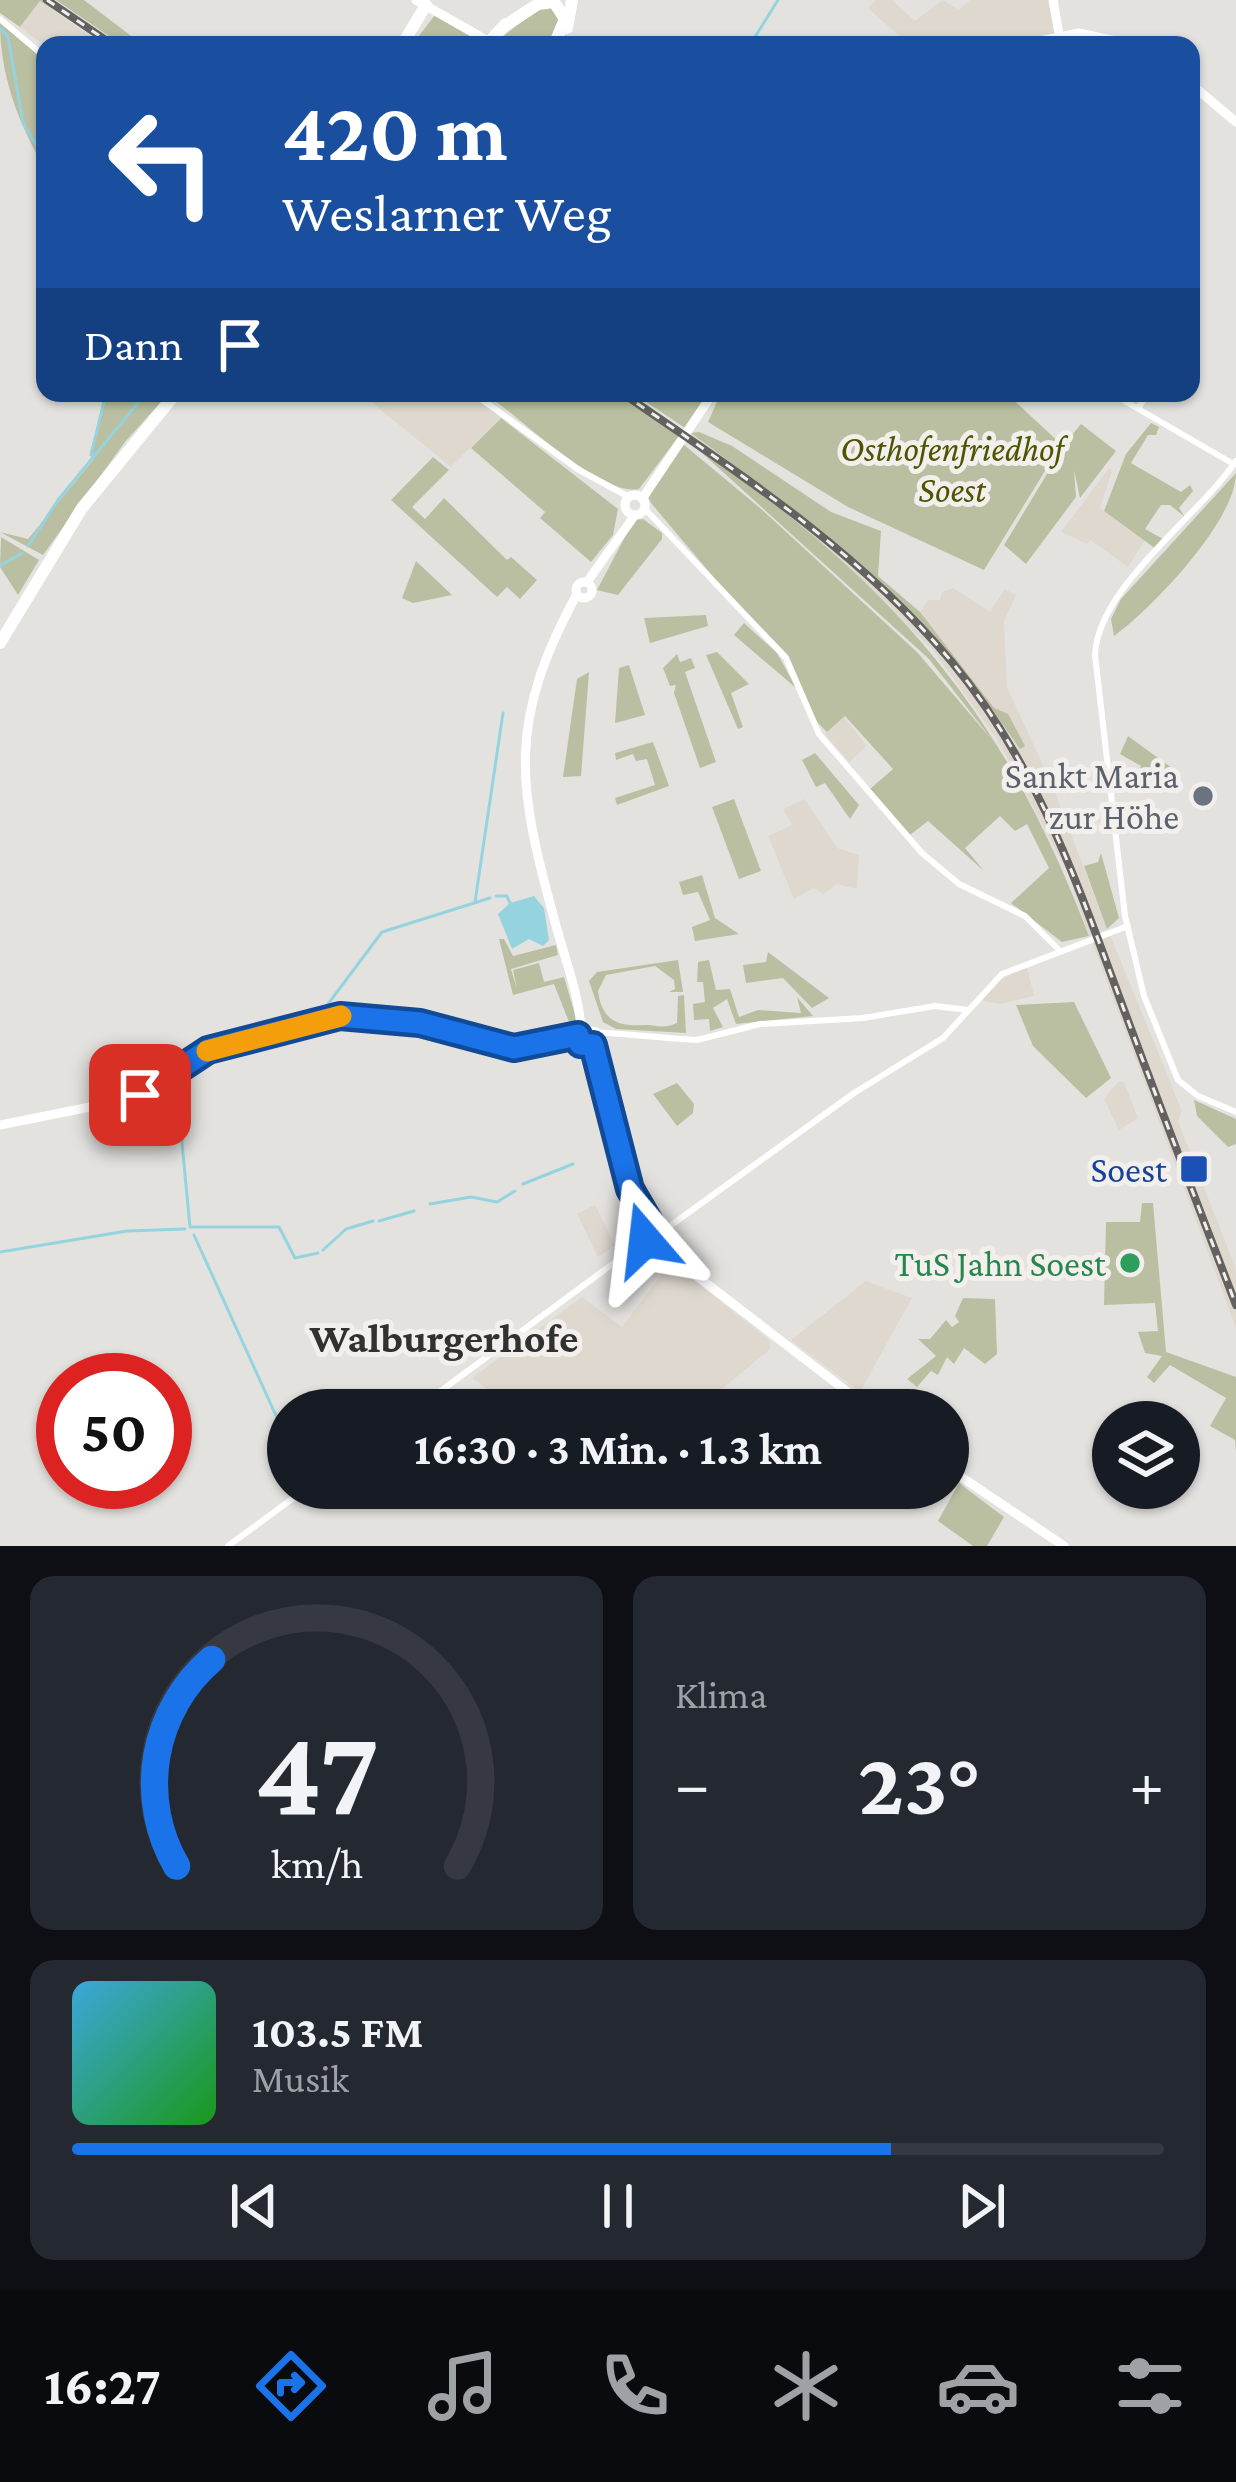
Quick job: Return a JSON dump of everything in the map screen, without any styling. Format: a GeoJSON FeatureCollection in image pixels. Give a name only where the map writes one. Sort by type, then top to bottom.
{"type":"FeatureCollection","features":[{"type":"Feature","properties":{"kind":"highway"},"geometry":{"type":"LineString","coordinates":[[497,36],[530,0]]}},
{"type":"Feature","properties":{"kind":"highway"},"geometry":{"type":"LineString","coordinates":[[561,36],[572,16],[572,0]]}},
{"type":"Feature","properties":{"kind":"highway"},"geometry":{"type":"LineString","coordinates":[[497,36],[538,4],[554,2],[565,22],[560,36]]}},
{"type":"Feature","properties":{"kind":"highway"},"geometry":{"type":"LineString","coordinates":[[407,36],[417,6]]}},
{"type":"Feature","properties":{"kind":"highway"},"geometry":{"type":"LineString","coordinates":[[0,644],[82,508],[169,402]]}},
{"type":"Feature","properties":{"kind":"main road"},"geometry":{"type":"LineString","coordinates":[[1053,0],[1060,36]]}},
{"type":"Feature","properties":{"kind":"main road"},"geometry":{"type":"LineString","coordinates":[[417,6],[493,36]]}},
{"type":"Feature","properties":{"kind":"main road"},"geometry":{"type":"LineString","coordinates":[[1200,92],[1236,122]]}},
{"type":"Feature","properties":{"kind":"main road"},"geometry":{"type":"LineString","coordinates":[[707,402],[634,505],[597,573],[589,584],[578,585],[579,596],[534,687],[523,760],[530,826],[640,1214],[671,1256],[843,1389]]}},
{"type":"Feature","properties":{"kind":"main road"},"geometry":{"type":"LineString","coordinates":[[0,1125],[125,1100],[153,1089],[208,1050],[340,1016],[420,1023],[501,1046],[587,1037]]}},
{"type":"Feature","properties":{"kind":"main road"},"geometry":{"type":"LineString","coordinates":[[969,1482],[1064,1546]]}},
{"type":"Feature","properties":{"kind":"street"},"geometry":{"type":"LineString","coordinates":[[0,19],[36,49]]}},
{"type":"Feature","properties":{"kind":"street"},"geometry":{"type":"LineString","coordinates":[[486,402],[655,521],[786,658],[819,734],[922,853],[958,884],[1034,923],[1060,950]]}},
{"type":"Feature","properties":{"kind":"street"},"geometry":{"type":"LineString","coordinates":[[1127,402],[1234,460],[1217,486],[1121,593],[1098,634],[1096,681],[1128,926],[1147,1002],[1178,1080],[1198,1096],[1236,1112]]}},
{"type":"Feature","properties":{"kind":"street"},"geometry":{"type":"LineString","coordinates":[[1138,408],[1142,402]]}},
{"type":"Feature","properties":{"kind":"street"},"geometry":{"type":"LineString","coordinates":[[444,1389],[854,1093],[943,1038],[1002,974],[1128,926]]}},
{"type":"Feature","properties":{"kind":"street"},"geometry":{"type":"LineString","coordinates":[[587,1037],[686,1040],[760,1024],[863,1018],[939,1006],[968,1010]]}},
{"type":"Feature","properties":{"kind":"street"},"geometry":{"type":"LineString","coordinates":[[228,1546],[278,1509]]}},
{"type":"Feature","properties":{"kind":"shaded area"},"geometry":{"type":"Polygon","coordinates":[[[876,0],[892,0],[915,21],[942,0],[959,10],[970,0],[1050,0],[1057,36],[899,36],[868,8],[876,0]]]}},
{"type":"Feature","properties":{"kind":"shaded area"},"geometry":{"type":"Polygon","coordinates":[[[40,1],[89,36],[36,39],[20,27],[40,1]]]}},
{"type":"Feature","properties":{"kind":"shaded area"},"geometry":{"type":"Polygon","coordinates":[[[371,402],[488,402],[500,418],[451,467],[371,402]]]}},
{"type":"Feature","properties":{"kind":"shaded area"},"geometry":{"type":"Polygon","coordinates":[[[691,433],[852,554],[937,638],[918,615],[928,600],[940,600],[942,592],[953,588],[990,612],[1005,589],[1016,595],[1004,621],[1007,687],[1053,787],[1107,929],[1089,936],[1067,871],[997,739],[932,649],[788,513],[686,439],[691,433]]]}},
{"type":"Feature","properties":{"kind":"shaded area"},"geometry":{"type":"Polygon","coordinates":[[[1109,468],[1100,508],[1145,540],[1128,567],[1090,540],[1087,544],[1061,532],[1109,468]]]}},
{"type":"Feature","properties":{"kind":"shaded area"},"geometry":{"type":"Polygon","coordinates":[[[844,717],[867,746],[849,762],[825,734],[844,717]]]}},
{"type":"Feature","properties":{"kind":"shaded area"},"geometry":{"type":"Polygon","coordinates":[[[805,799],[837,848],[859,855],[857,889],[837,884],[823,894],[814,888],[794,899],[768,836],[792,825],[783,809],[805,799]]]}},
{"type":"Feature","properties":{"kind":"shaded area"},"geometry":{"type":"Polygon","coordinates":[[[1110,935],[1182,1111],[1178,1121],[1236,1269],[1236,1328],[1092,942],[1110,935]]]}},
{"type":"Feature","properties":{"kind":"shaded area"},"geometry":{"type":"Polygon","coordinates":[[[1027,967],[1034,996],[1000,1004],[980,1000],[998,981],[1027,967]]]}},
{"type":"Feature","properties":{"kind":"shaded area"},"geometry":{"type":"Polygon","coordinates":[[[1119,1081],[1124,1082],[1138,1118],[1119,1130],[1104,1099],[1119,1081]]]}},
{"type":"Feature","properties":{"kind":"shaded area"},"geometry":{"type":"Polygon","coordinates":[[[595,1205],[615,1245],[598,1257],[577,1214],[595,1205]]]}},
{"type":"Feature","properties":{"kind":"shaded area"},"geometry":{"type":"Polygon","coordinates":[[[671,1262],[770,1341],[770,1349],[722,1389],[487,1389],[472,1378],[582,1297],[622,1327],[671,1262]]]}},
{"type":"Feature","properties":{"kind":"shaded area"},"geometry":{"type":"Polygon","coordinates":[[[866,1281],[912,1298],[862,1389],[791,1340],[866,1281]]]}},
{"type":"Feature","properties":{"kind":"green space"},"geometry":{"type":"Polygon","coordinates":[[[0,0],[43,0],[96,36],[40,1],[20,27],[0,13],[0,0]]]}},
{"type":"Feature","properties":{"kind":"green space"},"geometry":{"type":"Polygon","coordinates":[[[56,0],[84,0],[131,36],[109,36],[56,0]]]}},
{"type":"Feature","properties":{"kind":"green space"},"geometry":{"type":"Polygon","coordinates":[[[544,3],[562,12],[554,36],[504,36],[544,3]]]}},
{"type":"Feature","properties":{"kind":"green space"},"geometry":{"type":"Polygon","coordinates":[[[435,15],[472,36],[419,36],[435,15]]]}},
{"type":"Feature","properties":{"kind":"green space"},"geometry":{"type":"Polygon","coordinates":[[[0,22],[36,52],[36,152],[12,98],[0,22]]]}},
{"type":"Feature","properties":{"kind":"green space"},"geometry":{"type":"Polygon","coordinates":[[[105,402],[161,402],[125,442],[43,555],[0,532],[28,539],[94,459],[90,453],[105,402]]]}},
{"type":"Feature","properties":{"kind":"green space"},"geometry":{"type":"Polygon","coordinates":[[[496,402],[629,402],[679,436],[639,489],[604,480],[496,402]]]}},
{"type":"Feature","properties":{"kind":"green space"},"geometry":{"type":"Polygon","coordinates":[[[646,402],[703,402],[685,428],[646,402]]]}},
{"type":"Feature","properties":{"kind":"green space","name":"Osthofenfriedhof Soest"},"geometry":{"type":"Polygon","coordinates":[[[717,402],[1016,402],[1062,445],[1058,452],[1081,424],[1116,451],[1080,498],[1074,470],[1076,497],[1026,564],[1004,545],[1047,474],[1064,458],[1053,458],[984,570],[848,507],[708,422],[717,402]]]}},
{"type":"Feature","properties":{"kind":"green space"},"geometry":{"type":"Polygon","coordinates":[[[501,418],[618,509],[613,535],[591,562],[540,518],[545,512],[471,448],[501,418]]]}},
{"type":"Feature","properties":{"kind":"green space"},"geometry":{"type":"Polygon","coordinates":[[[1151,423],[1159,427],[1156,435],[1148,435],[1131,463],[1181,492],[1190,485],[1193,491],[1179,508],[1185,517],[1170,505],[1161,505],[1145,529],[1163,539],[1156,549],[1104,511],[1126,454],[1151,423]]]}},
{"type":"Feature","properties":{"kind":"green space"},"geometry":{"type":"Polygon","coordinates":[[[691,433],[732,446],[831,512],[881,531],[878,576],[920,612],[994,708],[1008,714],[1025,746],[1020,749],[947,654],[870,575],[691,433]]]}},
{"type":"Feature","properties":{"kind":"green space"},"geometry":{"type":"Polygon","coordinates":[[[683,444],[917,652],[993,741],[929,659],[692,444],[826,547],[933,656],[978,716],[1018,782],[1089,936],[1062,942],[1011,903],[1049,868],[1027,824],[1015,831],[1000,816],[965,848],[984,871],[928,821],[910,835],[870,789],[893,769],[845,716],[827,732],[816,721],[788,655],[726,592],[651,503],[648,496],[683,444]]]}},
{"type":"Feature","properties":{"kind":"green space"},"geometry":{"type":"Polygon","coordinates":[[[433,457],[449,470],[412,507],[425,519],[444,498],[507,560],[511,557],[537,580],[520,599],[507,587],[497,597],[391,500],[433,457]]]}},
{"type":"Feature","properties":{"kind":"green space"},"geometry":{"type":"Polygon","coordinates":[[[1236,473],[1223,514],[1208,538],[1150,605],[1114,636],[1111,619],[1121,599],[1236,473]]]}},
{"type":"Feature","properties":{"kind":"green space"},"geometry":{"type":"Polygon","coordinates":[[[643,519],[662,533],[662,539],[618,595],[597,590],[634,520],[643,519]]]}},
{"type":"Feature","properties":{"kind":"green space"},"geometry":{"type":"Polygon","coordinates":[[[1,537],[39,560],[18,595],[0,567],[1,537]]]}},
{"type":"Feature","properties":{"kind":"green space"},"geometry":{"type":"Polygon","coordinates":[[[416,561],[452,595],[413,603],[402,598],[416,561]]]}},
{"type":"Feature","properties":{"kind":"green space"},"geometry":{"type":"Polygon","coordinates":[[[706,615],[708,626],[650,643],[644,618],[706,615]]]}},
{"type":"Feature","properties":{"kind":"green space"},"geometry":{"type":"Polygon","coordinates":[[[744,623],[777,653],[796,688],[734,635],[744,623]]]}},
{"type":"Feature","properties":{"kind":"green space"},"geometry":{"type":"Polygon","coordinates":[[[717,652],[749,684],[731,693],[743,727],[738,729],[706,655],[717,652]]]}},
{"type":"Feature","properties":{"kind":"green space"},"geometry":{"type":"Polygon","coordinates":[[[677,654],[680,662],[691,658],[695,668],[685,672],[716,762],[700,768],[674,693],[676,685],[670,686],[663,668],[677,654]]]}},
{"type":"Feature","properties":{"kind":"green space"},"geometry":{"type":"Polygon","coordinates":[[[629,665],[645,715],[615,723],[619,668],[629,665]]]}},
{"type":"Feature","properties":{"kind":"green space"},"geometry":{"type":"Polygon","coordinates":[[[589,672],[581,776],[563,777],[577,679],[589,672]]]}},
{"type":"Feature","properties":{"kind":"green space"},"geometry":{"type":"Polygon","coordinates":[[[1128,736],[1176,771],[1155,791],[1137,776],[1141,766],[1120,754],[1128,736]]]}},
{"type":"Feature","properties":{"kind":"green space"},"geometry":{"type":"Polygon","coordinates":[[[653,742],[669,786],[617,805],[615,798],[655,785],[647,759],[636,761],[633,754],[616,760],[615,753],[653,742]]]}},
{"type":"Feature","properties":{"kind":"green space"},"geometry":{"type":"Polygon","coordinates":[[[815,753],[859,805],[850,819],[825,783],[816,787],[802,760],[815,753]]]}},
{"type":"Feature","properties":{"kind":"green space"},"geometry":{"type":"Polygon","coordinates":[[[734,799],[761,871],[739,879],[712,807],[734,799]]]}},
{"type":"Feature","properties":{"kind":"green space"},"geometry":{"type":"Polygon","coordinates":[[[1101,853],[1119,918],[1107,929],[1084,866],[1098,862],[1101,853]]]}},
{"type":"Feature","properties":{"kind":"green space"},"geometry":{"type":"Polygon","coordinates":[[[702,875],[715,918],[739,934],[695,941],[692,927],[710,920],[698,892],[683,895],[679,882],[702,875]]]}},
{"type":"Feature","properties":{"kind":"green space"},"geometry":{"type":"Polygon","coordinates":[[[499,939],[504,939],[513,956],[556,945],[558,955],[511,969],[517,989],[513,970],[539,963],[544,982],[564,977],[577,1021],[573,1032],[554,984],[513,995],[499,939]]]}},
{"type":"Feature","properties":{"kind":"green space"},"geometry":{"type":"Polygon","coordinates":[[[768,952],[829,998],[812,1008],[783,978],[746,983],[743,965],[766,962],[768,952]]]}},
{"type":"Feature","properties":{"kind":"green space"},"geometry":{"type":"Polygon","coordinates":[[[678,960],[683,992],[669,992],[675,989],[674,980],[655,966],[606,975],[598,991],[603,1009],[613,1020],[635,1025],[677,1023],[678,996],[684,995],[686,1033],[616,1029],[603,1022],[589,981],[597,972],[678,960]]]}},
{"type":"Feature","properties":{"kind":"green space"},"geometry":{"type":"Polygon","coordinates":[[[709,960],[716,990],[730,989],[739,1017],[758,1010],[801,1013],[797,997],[813,1016],[736,1024],[727,999],[713,1008],[723,1027],[710,1031],[709,1019],[694,1020],[693,1004],[705,1002],[703,982],[697,982],[698,962],[709,960]]]}},
{"type":"Feature","properties":{"kind":"green space"},"geometry":{"type":"Polygon","coordinates":[[[1074,1002],[1111,1078],[1086,1098],[1033,1046],[1016,1005],[1074,1002]]]}},
{"type":"Feature","properties":{"kind":"green space"},"geometry":{"type":"Polygon","coordinates":[[[677,1083],[694,1104],[693,1113],[677,1126],[653,1094],[677,1083]]]}},
{"type":"Feature","properties":{"kind":"green space"},"geometry":{"type":"Polygon","coordinates":[[[1194,1100],[1236,1119],[1236,1144],[1228,1147],[1197,1116],[1194,1100]]]}},
{"type":"Feature","properties":{"kind":"green space"},"geometry":{"type":"Polygon","coordinates":[[[1142,1203],[1153,1203],[1166,1352],[1236,1377],[1236,1451],[1235,1440],[1210,1426],[1226,1398],[1170,1365],[1154,1383],[1147,1377],[1162,1356],[1145,1353],[1138,1332],[1158,1331],[1155,1303],[1104,1305],[1106,1222],[1140,1222],[1142,1203]]]}},
{"type":"Feature","properties":{"kind":"green space"},"geometry":{"type":"Polygon","coordinates":[[[963,1298],[995,1299],[997,1354],[985,1364],[964,1348],[954,1364],[947,1357],[938,1375],[931,1371],[917,1387],[907,1379],[936,1356],[918,1339],[930,1339],[946,1320],[952,1327],[959,1322],[955,1316],[963,1298]]]}},
{"type":"Feature","properties":{"kind":"green space"},"geometry":{"type":"Polygon","coordinates":[[[969,1491],[1004,1517],[987,1546],[973,1546],[938,1521],[945,1509],[969,1509],[969,1491]]]}},
{"type":"Feature","properties":{"kind":"water"},"geometry":{"type":"Polygon","coordinates":[[[534,896],[544,908],[549,940],[543,946],[529,939],[512,949],[498,914],[510,903],[534,896]]]}},
{"type":"Feature","properties":{"kind":"waterway"},"geometry":{"type":"LineString","coordinates":[[756,36],[778,0]]}},
{"type":"Feature","properties":{"kind":"waterway"},"geometry":{"type":"LineString","coordinates":[[0,28],[8,37],[23,123],[36,144]]}},
{"type":"Feature","properties":{"kind":"waterway"},"geometry":{"type":"LineString","coordinates":[[91,455],[104,402]]}},
{"type":"Feature","properties":{"kind":"waterway"},"geometry":{"type":"LineString","coordinates":[[28,546],[58,500],[139,402]]}},
{"type":"Feature","properties":{"kind":"waterway"},"geometry":{"type":"LineString","coordinates":[[0,566],[22,553]]}},
{"type":"Feature","properties":{"kind":"waterway"},"geometry":{"type":"LineString","coordinates":[[475,902],[503,713]]}},
{"type":"Feature","properties":{"kind":"waterway"},"geometry":{"type":"LineString","coordinates":[[496,896],[507,896],[510,903]]}},
{"type":"Feature","properties":{"kind":"waterway"},"geometry":{"type":"LineString","coordinates":[[288,1025],[322,1012],[382,932],[490,898]]}},
{"type":"Feature","properties":{"kind":"waterway"},"geometry":{"type":"LineString","coordinates":[[212,1044],[244,1036]]}},
{"type":"Feature","properties":{"kind":"waterway"},"geometry":{"type":"LineString","coordinates":[[177,1065],[204,1049]]}},
{"type":"Feature","properties":{"kind":"waterway"},"geometry":{"type":"LineString","coordinates":[[176,1080],[190,1227]]}},
{"type":"Feature","properties":{"kind":"waterway"},"geometry":{"type":"LineString","coordinates":[[523,1184],[573,1164]]}},
{"type":"Feature","properties":{"kind":"waterway"},"geometry":{"type":"LineString","coordinates":[[430,1204],[471,1197],[497,1202],[515,1191]]}},
{"type":"Feature","properties":{"kind":"waterway"},"geometry":{"type":"LineString","coordinates":[[379,1221],[414,1211]]}},
{"type":"Feature","properties":{"kind":"waterway"},"geometry":{"type":"LineString","coordinates":[[323,1250],[346,1229],[373,1221]]}},
{"type":"Feature","properties":{"kind":"waterway"},"geometry":{"type":"LineString","coordinates":[[191,1227],[279,1227],[295,1258],[318,1253]]}},
{"type":"Feature","properties":{"kind":"waterway"},"geometry":{"type":"LineString","coordinates":[[0,1252],[127,1231],[185,1229]]}},
{"type":"Feature","properties":{"kind":"waterway"},"geometry":{"type":"LineString","coordinates":[[194,1235],[267,1396]]}},
{"type":"Feature","properties":{"kind":"railway"},"geometry":{"type":"LineString","coordinates":[[47,0],[100,36]]}},
{"type":"Feature","properties":{"kind":"railway"},"geometry":{"type":"LineString","coordinates":[[635,402],[837,549],[915,621],[981,700],[1030,781],[1069,865],[1236,1305]]}},
{"type":"Feature","properties":{"kind":"slow traffic"},"geometry":{"type":"LineString","coordinates":[[207,1051],[341,1016]]}},
{"type":"Feature","properties":{"kind":"place","name":"Sankt Maria zur Höhe"},"geometry":{"type":"Point","coordinates":[1203,796]}},
{"type":"Feature","properties":{"kind":"place","name":"Soest"},"geometry":{"type":"Point","coordinates":[1194,1169]}},
{"type":"Feature","properties":{"kind":"place","name":"TuS Jahn Soest"},"geometry":{"type":"Point","coordinates":[1130,1263]}},
{"type":"Feature","properties":{"kind":"district","name":"Walburgerhofe"},"geometry":{"type":"Point","coordinates":[444,1337]}},
{"type":"Feature","properties":{"kind":"route"},"geometry":{"type":"LineString","coordinates":[[140,1095],[208,1050],[266,1039],[340,1016],[420,1023],[514,1048],[538,1047],[578,1035],[580,1044],[593,1045],[630,1189],[640,1214],[652,1227],[645,1240]]}}]}
